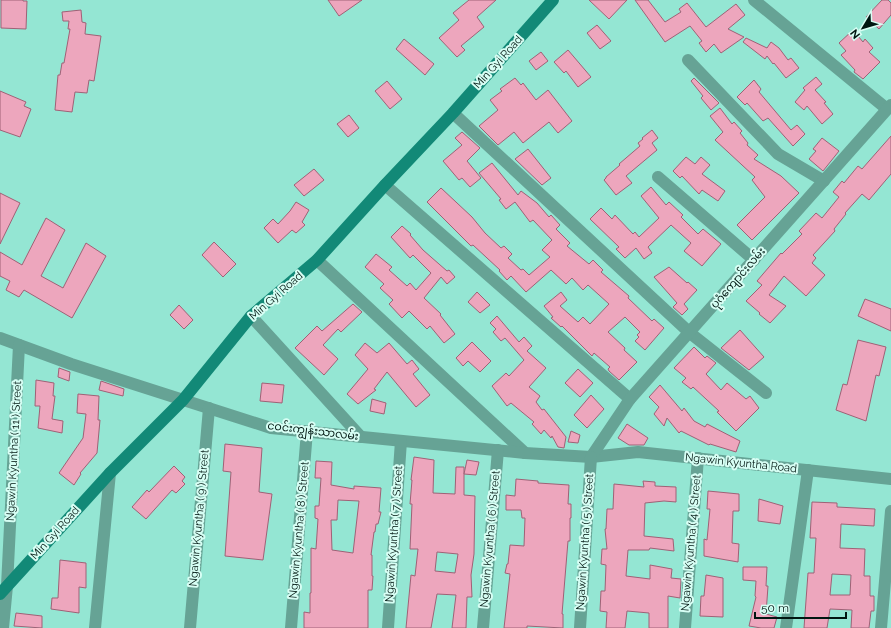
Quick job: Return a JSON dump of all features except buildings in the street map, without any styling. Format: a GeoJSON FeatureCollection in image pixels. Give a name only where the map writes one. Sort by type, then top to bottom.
{"type":"FeatureCollection","features":[{"type":"Feature","properties":{"kind":"main road","name":"Min Gyi Road"},"geometry":{"type":"LineString","coordinates":[[3,590],[110,472],[183,400],[251,316],[317,260],[453,113],[553,0]]}},
{"type":"Feature","properties":{"kind":"street"},"geometry":{"type":"LineString","coordinates":[[754,0],[889,107]]}},
{"type":"Feature","properties":{"kind":"street"},"geometry":{"type":"LineString","coordinates":[[688,60],[778,154],[824,181]]}},
{"type":"Feature","properties":{"kind":"street","name":"ပုဂံကျောင်းလမ်း"},"geometry":{"type":"LineString","coordinates":[[591,457],[630,399],[889,107]]}},
{"type":"Feature","properties":{"kind":"street"},"geometry":{"type":"LineString","coordinates":[[453,113],[690,333],[766,393]]}},
{"type":"Feature","properties":{"kind":"street"},"geometry":{"type":"LineString","coordinates":[[658,177],[754,260]]}},
{"type":"Feature","properties":{"kind":"street"},"geometry":{"type":"LineString","coordinates":[[385,185],[630,399]]}},
{"type":"Feature","properties":{"kind":"street"},"geometry":{"type":"LineString","coordinates":[[317,260],[525,453]]}},
{"type":"Feature","properties":{"kind":"street"},"geometry":{"type":"LineString","coordinates":[[251,316],[361,437]]}},
{"type":"Feature","properties":{"kind":"street","name":"ငဝင်းကျွန်းသာလမ်း"},"geometry":{"type":"LineString","coordinates":[[0,338],[71,364],[271,428],[525,453],[591,457]]}},
{"type":"Feature","properties":{"kind":"street","name":"Ngawin Kyuntha ( 11 ) Street"},"geometry":{"type":"LineString","coordinates":[[3,628],[3,590],[19,345]]}},
{"type":"Feature","properties":{"kind":"street","name":"Ngawin Kyuntha ( 9 ) Street"},"geometry":{"type":"LineString","coordinates":[[190,628],[209,408]]}},
{"type":"Feature","properties":{"kind":"street","name":"Ngawin Kyuntha ( 8 ) Street"},"geometry":{"type":"LineString","coordinates":[[291,628],[307,432]]}},
{"type":"Feature","properties":{"kind":"street","name":"Ngawin Kyuntha ( 7 ) Street"},"geometry":{"type":"LineString","coordinates":[[388,628],[401,441]]}},
{"type":"Feature","properties":{"kind":"street","name":"Ngawin Kyuntha ( 6 ) Street"},"geometry":{"type":"LineString","coordinates":[[483,628],[498,450]]}},
{"type":"Feature","properties":{"kind":"street","name":"Ngawin Kyuntha Road"},"geometry":{"type":"LineString","coordinates":[[591,457],[638,452],[891,479]]}},
{"type":"Feature","properties":{"kind":"street","name":"Ngawin Kyuntha ( 5 ) Street"},"geometry":{"type":"LineString","coordinates":[[580,628],[591,457]]}},
{"type":"Feature","properties":{"kind":"street","name":"Ngawin Kyuntha ( 4 ) Street"},"geometry":{"type":"LineString","coordinates":[[684,628],[698,458]]}},
{"type":"Feature","properties":{"kind":"street"},"geometry":{"type":"LineString","coordinates":[[786,628],[808,470]]}},
{"type":"Feature","properties":{"kind":"street"},"geometry":{"type":"LineString","coordinates":[[96,628],[110,472]]}},
{"type":"Feature","properties":{"kind":"street"},"geometry":{"type":"LineString","coordinates":[[882,628],[891,511]]}}]}
